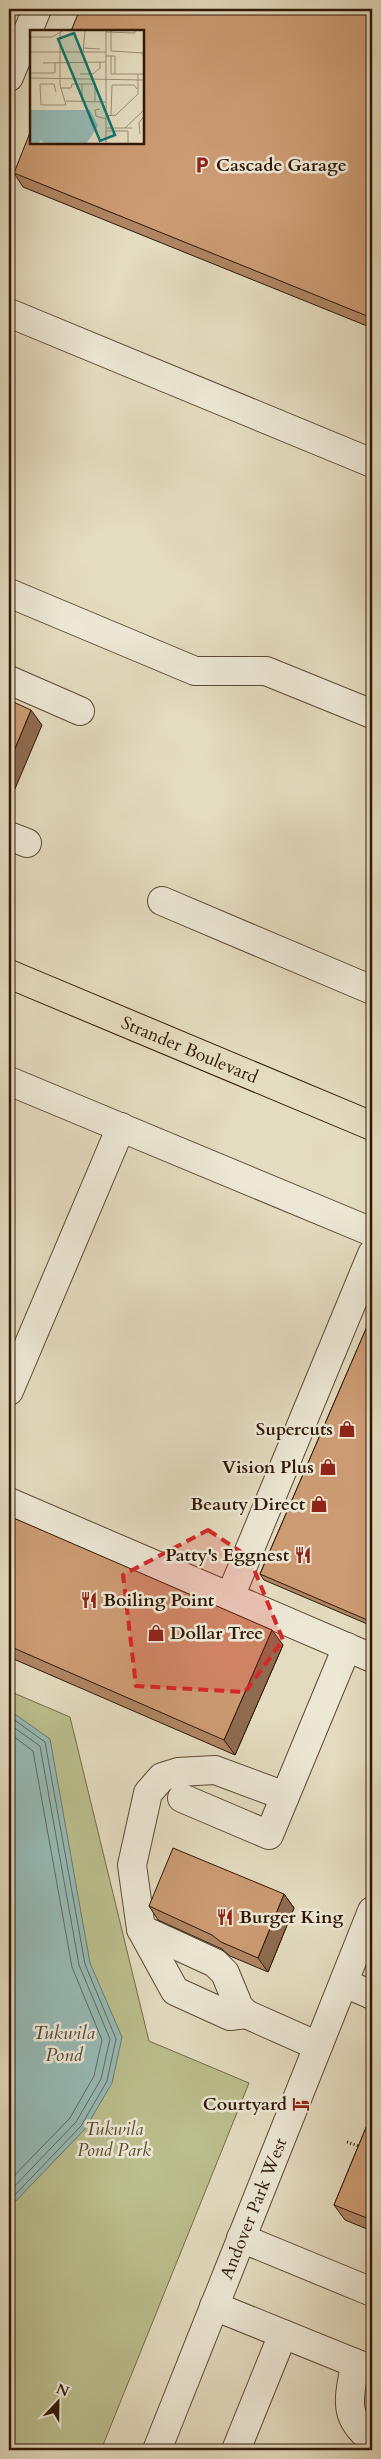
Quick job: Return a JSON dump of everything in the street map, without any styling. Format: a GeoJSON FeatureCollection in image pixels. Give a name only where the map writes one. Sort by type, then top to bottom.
{"type":"FeatureCollection","features":[{"type":"Feature","properties":{"kind":"main road","name":"Strander Boulevard"},"geometry":{"type":"LineString","coordinates":[[9,974],[372,1126]]}},
{"type":"Feature","properties":{"kind":"street"},"geometry":{"type":"LineString","coordinates":[[9,77],[37,9]]}},
{"type":"Feature","properties":{"kind":"street"},"geometry":{"type":"LineString","coordinates":[[9,313],[372,463]]}},
{"type":"Feature","properties":{"kind":"street"},"geometry":{"type":"LineString","coordinates":[[9,593],[195,671],[266,671],[372,714]]}},
{"type":"Feature","properties":{"kind":"street"},"geometry":{"type":"LineString","coordinates":[[9,680],[80,711]]}},
{"type":"Feature","properties":{"kind":"street"},"geometry":{"type":"LineString","coordinates":[[162,901],[372,990]]}},
{"type":"Feature","properties":{"kind":"street"},"geometry":{"type":"LineString","coordinates":[[9,1081],[372,1232]]}},
{"type":"Feature","properties":{"kind":"street"},"geometry":{"type":"LineString","coordinates":[[9,1391],[121,1128]]}},
{"type":"Feature","properties":{"kind":"street"},"geometry":{"type":"LineString","coordinates":[[230,1596],[372,1254]]}},
{"type":"Feature","properties":{"kind":"street"},"geometry":{"type":"LineString","coordinates":[[9,1502],[372,1658]]}},
{"type":"Feature","properties":{"kind":"street"},"geometry":{"type":"LineString","coordinates":[[182,1798],[269,1835],[348,1647]]}},
{"type":"Feature","properties":{"kind":"street"},"geometry":{"type":"LineString","coordinates":[[246,2014],[230,2016],[174,1991],[141,1929],[132,1865],[148,1793],[162,1777],[178,1772],[215,1770],[285,1796]]}},
{"type":"Feature","properties":{"kind":"street","name":"Andover Park West"},"geometry":{"type":"LineString","coordinates":[[156,2450],[372,1911]]}},
{"type":"Feature","properties":{"kind":"street"},"geometry":{"type":"LineString","coordinates":[[141,1929],[215,1963],[225,1973],[239,2008],[246,2014],[318,2046]]}},
{"type":"Feature","properties":{"kind":"street"},"geometry":{"type":"LineString","coordinates":[[344,1983],[372,1995]]}},
{"type":"Feature","properties":{"kind":"street"},"geometry":{"type":"LineString","coordinates":[[242,2238],[372,2292]]}},
{"type":"Feature","properties":{"kind":"street"},"geometry":{"type":"LineString","coordinates":[[214,2306],[364,2367],[349,2403],[352,2419],[362,2432],[372,2440]]}},
{"type":"Feature","properties":{"kind":"street"},"geometry":{"type":"LineString","coordinates":[[236,2450],[283,2334]]}},
{"type":"Feature","properties":{"kind":"path"},"geometry":{"type":"LineString","coordinates":[[347,2142],[364,2148]]}},
{"type":"Feature","properties":{"kind":"highlighted area"},"geometry":{"type":"Polygon","coordinates":[[[208,1530],[249,1557],[283,1640],[245,1692],[136,1686],[123,1575],[208,1530]]]}},
{"type":"Feature","properties":{"kind":"green space","name":"Tukwila Pond Park"},"geometry":{"type":"Polygon","coordinates":[[[9,1691],[70,1717],[149,2041],[249,2083],[101,2450],[9,2450],[9,1691]]]}},
{"type":"Feature","properties":{"kind":"water","name":"Tukwila Pond"},"geometry":{"type":"Polygon","coordinates":[[[9,1710],[50,1739],[90,1963],[122,2037],[112,2083],[85,2129],[9,2208],[9,1710]]]}},
{"type":"Feature","properties":{"kind":"building","name":"Cascade Garage"},"geometry":{"type":"Polygon","coordinates":[[[80,9],[372,9],[372,318],[14,173],[30,133],[30,144],[144,144],[144,30],[71,30],[80,9]]]}},
{"type":"Feature","properties":{"kind":"building"},"geometry":{"type":"Polygon","coordinates":[[[9,700],[31,710],[9,763],[9,700]]]}},
{"type":"Feature","properties":{"kind":"building"},"geometry":{"type":"Polygon","coordinates":[[[372,1315],[372,1622],[260,1574],[372,1315]]]}},
{"type":"Feature","properties":{"kind":"building"},"geometry":{"type":"Polygon","coordinates":[[[9,1516],[272,1630],[224,1740],[9,1646],[9,1516]]]}},
{"type":"Feature","properties":{"kind":"building","name":"Burger King"},"geometry":{"type":"Polygon","coordinates":[[[173,1848],[284,1894],[258,1958],[149,1906],[173,1848]]]}},
{"type":"Feature","properties":{"kind":"building"},"geometry":{"type":"Polygon","coordinates":[[[372,2113],[372,2220],[334,2205],[372,2113]]]}},
{"type":"Feature","properties":{"kind":"place","name":"Cascade Garage"},"geometry":{"type":"Point","coordinates":[202,165]}},
{"type":"Feature","properties":{"kind":"place","name":"Supercuts"},"geometry":{"type":"Point","coordinates":[347,1429]}},
{"type":"Feature","properties":{"kind":"place","name":"Vision Plus"},"geometry":{"type":"Point","coordinates":[328,1467]}},
{"type":"Feature","properties":{"kind":"place","name":"Beauty Direct"},"geometry":{"type":"Point","coordinates":[319,1504]}},
{"type":"Feature","properties":{"kind":"place","name":"Patty's Eggnest"},"geometry":{"type":"Point","coordinates":[303,1555]}},
{"type":"Feature","properties":{"kind":"place","name":"Boiling Point"},"geometry":{"type":"Point","coordinates":[89,1600]}},
{"type":"Feature","properties":{"kind":"place","name":"Dollar Tree"},"geometry":{"type":"Point","coordinates":[156,1633]}},
{"type":"Feature","properties":{"kind":"place","name":"Burger King"},"geometry":{"type":"Point","coordinates":[225,1917]}},
{"type":"Feature","properties":{"kind":"place","name":"Courtyard"},"geometry":{"type":"Point","coordinates":[301,2104]}}]}
